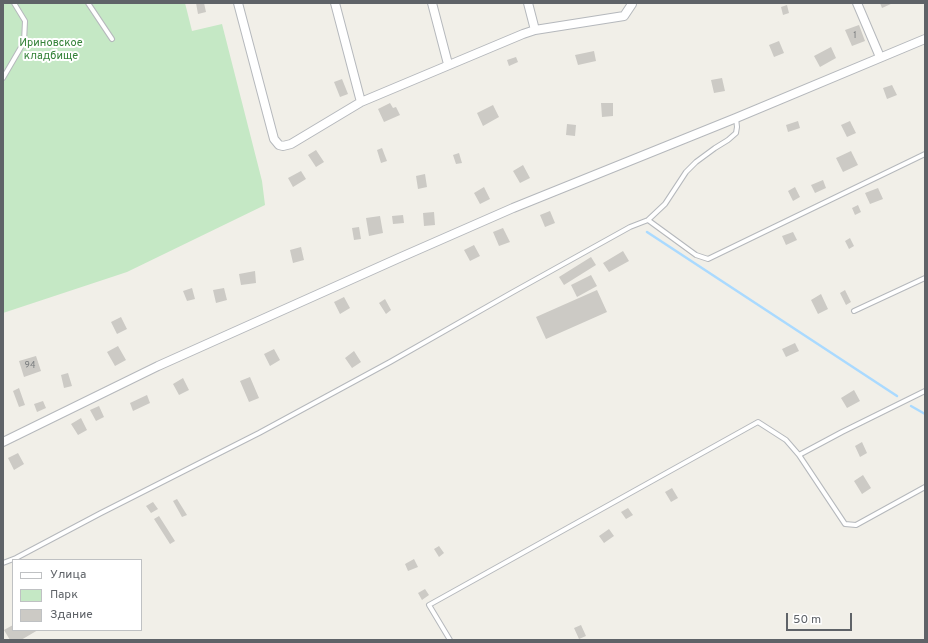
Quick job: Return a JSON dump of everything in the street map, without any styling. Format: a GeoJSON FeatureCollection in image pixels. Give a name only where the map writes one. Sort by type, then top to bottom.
{"type":"FeatureCollection","features":[{"type":"Feature","properties":{"kind":"street"},"geometry":{"type":"LineString","coordinates":[[238,3],[274,139],[279,145],[283,146],[291,144],[361,102],[448,64],[535,30],[624,16],[632,3]]}},
{"type":"Feature","properties":{"kind":"street"},"geometry":{"type":"LineString","coordinates":[[335,3],[361,102]]}},
{"type":"Feature","properties":{"kind":"street"},"geometry":{"type":"LineString","coordinates":[[432,3],[448,64]]}},
{"type":"Feature","properties":{"kind":"street"},"geometry":{"type":"LineString","coordinates":[[528,3],[535,30]]}},
{"type":"Feature","properties":{"kind":"street"},"geometry":{"type":"LineString","coordinates":[[857,3],[880,57]]}},
{"type":"Feature","properties":{"kind":"street"},"geometry":{"type":"LineString","coordinates":[[3,442],[158,366],[398,258],[513,208],[736,118],[925,39]]}},
{"type":"Feature","properties":{"kind":"lane"},"geometry":{"type":"LineString","coordinates":[[3,78],[24,42],[25,21],[14,3]]}},
{"type":"Feature","properties":{"kind":"lane"},"geometry":{"type":"LineString","coordinates":[[88,3],[112,40]]}},
{"type":"Feature","properties":{"kind":"lane"},"geometry":{"type":"LineString","coordinates":[[13,559],[259,433],[390,362],[630,227],[648,220],[665,204],[686,172],[696,162],[736,133],[736,118]]}},
{"type":"Feature","properties":{"kind":"lane"},"geometry":{"type":"LineString","coordinates":[[648,220],[696,255],[708,259],[925,154]]}},
{"type":"Feature","properties":{"kind":"lane"},"geometry":{"type":"LineString","coordinates":[[854,311],[925,278]]}},
{"type":"Feature","properties":{"kind":"lane"},"geometry":{"type":"LineString","coordinates":[[799,455],[925,391]]}},
{"type":"Feature","properties":{"kind":"lane"},"geometry":{"type":"LineString","coordinates":[[450,640],[429,605],[758,422],[786,440],[799,455],[844,524],[856,525],[925,487]]}},
{"type":"Feature","properties":{"kind":"green space","name":"Ириновское кладбище"},"geometry":{"type":"Polygon","coordinates":[[[3,3],[185,3],[192,31],[222,24],[262,181],[265,205],[127,272],[3,313],[3,3]]]}},
{"type":"Feature","properties":{"kind":"building"},"geometry":{"type":"Polygon","coordinates":[[[196,3],[204,3],[206,12],[198,14],[196,3]]]}},
{"type":"Feature","properties":{"kind":"building"},"geometry":{"type":"Polygon","coordinates":[[[880,3],[893,3],[882,8],[880,3]]]}},
{"type":"Feature","properties":{"kind":"building"},"geometry":{"type":"Polygon","coordinates":[[[787,5],[789,13],[783,15],[781,7],[787,5]]]}},
{"type":"Feature","properties":{"kind":"building"},"geometry":{"type":"Polygon","coordinates":[[[859,25],[865,41],[852,46],[845,30],[859,25]]]}},
{"type":"Feature","properties":{"kind":"building"},"geometry":{"type":"Polygon","coordinates":[[[779,41],[784,53],[774,57],[769,45],[779,41]]]}},
{"type":"Feature","properties":{"kind":"building"},"geometry":{"type":"Polygon","coordinates":[[[831,47],[836,58],[820,67],[814,56],[831,47]]]}},
{"type":"Feature","properties":{"kind":"building"},"geometry":{"type":"Polygon","coordinates":[[[594,51],[596,61],[578,65],[575,55],[594,51]]]}},
{"type":"Feature","properties":{"kind":"building"},"geometry":{"type":"Polygon","coordinates":[[[516,57],[518,62],[509,66],[507,60],[516,57]]]}},
{"type":"Feature","properties":{"kind":"building"},"geometry":{"type":"Polygon","coordinates":[[[722,78],[725,91],[714,93],[711,80],[722,78]]]}},
{"type":"Feature","properties":{"kind":"building"},"geometry":{"type":"Polygon","coordinates":[[[342,79],[348,94],[340,97],[334,82],[342,79]]]}},
{"type":"Feature","properties":{"kind":"building"},"geometry":{"type":"Polygon","coordinates":[[[892,85],[897,95],[887,99],[883,88],[892,85]]]}},
{"type":"Feature","properties":{"kind":"building"},"geometry":{"type":"Polygon","coordinates":[[[390,103],[393,108],[396,107],[400,115],[384,122],[378,109],[390,103]]]}},
{"type":"Feature","properties":{"kind":"building"},"geometry":{"type":"Polygon","coordinates":[[[601,103],[613,103],[613,116],[602,117],[601,103]]]}},
{"type":"Feature","properties":{"kind":"building"},"geometry":{"type":"Polygon","coordinates":[[[493,105],[499,117],[483,126],[477,113],[493,105]]]}},
{"type":"Feature","properties":{"kind":"building"},"geometry":{"type":"Polygon","coordinates":[[[798,121],[800,128],[788,132],[786,125],[798,121]]]}},
{"type":"Feature","properties":{"kind":"building"},"geometry":{"type":"Polygon","coordinates":[[[850,121],[856,133],[847,137],[841,125],[850,121]]]}},
{"type":"Feature","properties":{"kind":"building"},"geometry":{"type":"Polygon","coordinates":[[[567,124],[576,125],[575,136],[566,135],[567,124]]]}},
{"type":"Feature","properties":{"kind":"building"},"geometry":{"type":"Polygon","coordinates":[[[382,148],[387,161],[381,163],[377,150],[382,148]]]}},
{"type":"Feature","properties":{"kind":"building"},"geometry":{"type":"Polygon","coordinates":[[[316,150],[324,162],[316,167],[308,155],[316,150]]]}},
{"type":"Feature","properties":{"kind":"building"},"geometry":{"type":"Polygon","coordinates":[[[851,151],[858,165],[843,172],[836,158],[851,151]]]}},
{"type":"Feature","properties":{"kind":"building"},"geometry":{"type":"Polygon","coordinates":[[[459,153],[462,163],[456,164],[453,155],[459,153]]]}},
{"type":"Feature","properties":{"kind":"building"},"geometry":{"type":"Polygon","coordinates":[[[523,165],[530,178],[520,183],[513,171],[523,165]]]}},
{"type":"Feature","properties":{"kind":"building"},"geometry":{"type":"Polygon","coordinates":[[[301,171],[306,179],[293,187],[288,178],[301,171]]]}},
{"type":"Feature","properties":{"kind":"building"},"geometry":{"type":"Polygon","coordinates":[[[425,174],[427,187],[418,189],[416,176],[425,174]]]}},
{"type":"Feature","properties":{"kind":"building"},"geometry":{"type":"Polygon","coordinates":[[[823,180],[826,188],[815,193],[811,185],[823,180]]]}},
{"type":"Feature","properties":{"kind":"building"},"geometry":{"type":"Polygon","coordinates":[[[484,187],[490,199],[480,204],[474,193],[484,187]]]}},
{"type":"Feature","properties":{"kind":"building"},"geometry":{"type":"Polygon","coordinates":[[[795,187],[800,197],[793,201],[788,191],[795,187]]]}},
{"type":"Feature","properties":{"kind":"building"},"geometry":{"type":"Polygon","coordinates":[[[878,188],[883,199],[870,204],[865,193],[878,188]]]}},
{"type":"Feature","properties":{"kind":"building"},"geometry":{"type":"Polygon","coordinates":[[[858,205],[861,212],[855,215],[852,208],[858,205]]]}},
{"type":"Feature","properties":{"kind":"building"},"geometry":{"type":"Polygon","coordinates":[[[550,211],[555,223],[545,227],[540,215],[550,211]]]}},
{"type":"Feature","properties":{"kind":"building"},"geometry":{"type":"Polygon","coordinates":[[[434,212],[435,225],[424,226],[423,213],[434,212]]]}},
{"type":"Feature","properties":{"kind":"building"},"geometry":{"type":"Polygon","coordinates":[[[403,215],[404,223],[393,224],[392,216],[403,215]]]}},
{"type":"Feature","properties":{"kind":"building"},"geometry":{"type":"Polygon","coordinates":[[[380,216],[383,233],[369,236],[366,218],[380,216]]]}},
{"type":"Feature","properties":{"kind":"building"},"geometry":{"type":"Polygon","coordinates":[[[359,227],[361,239],[354,240],[352,228],[359,227]]]}},
{"type":"Feature","properties":{"kind":"building"},"geometry":{"type":"Polygon","coordinates":[[[503,228],[510,242],[499,246],[493,232],[503,228]]]}},
{"type":"Feature","properties":{"kind":"building"},"geometry":{"type":"Polygon","coordinates":[[[793,232],[797,240],[786,245],[782,236],[793,232]]]}},
{"type":"Feature","properties":{"kind":"building"},"geometry":{"type":"Polygon","coordinates":[[[850,238],[854,246],[849,249],[845,241],[850,238]]]}},
{"type":"Feature","properties":{"kind":"building"},"geometry":{"type":"Polygon","coordinates":[[[474,245],[480,256],[470,261],[464,250],[474,245]]]}},
{"type":"Feature","properties":{"kind":"building"},"geometry":{"type":"Polygon","coordinates":[[[301,247],[304,260],[293,263],[290,250],[301,247]]]}},
{"type":"Feature","properties":{"kind":"building"},"geometry":{"type":"Polygon","coordinates":[[[623,251],[629,261],[609,272],[603,263],[623,251]]]}},
{"type":"Feature","properties":{"kind":"building"},"geometry":{"type":"Polygon","coordinates":[[[591,257],[596,265],[564,285],[559,277],[591,257]]]}},
{"type":"Feature","properties":{"kind":"building"},"geometry":{"type":"Polygon","coordinates":[[[255,271],[256,283],[241,285],[239,274],[255,271]]]}},
{"type":"Feature","properties":{"kind":"building"},"geometry":{"type":"Polygon","coordinates":[[[591,275],[597,286],[577,297],[571,285],[591,275]]]}},
{"type":"Feature","properties":{"kind":"building"},"geometry":{"type":"Polygon","coordinates":[[[192,288],[195,299],[187,301],[183,291],[192,288]]]}},
{"type":"Feature","properties":{"kind":"building"},"geometry":{"type":"Polygon","coordinates":[[[224,288],[227,300],[216,303],[213,290],[224,288]]]}},
{"type":"Feature","properties":{"kind":"building"},"geometry":{"type":"Polygon","coordinates":[[[597,290],[607,312],[546,339],[536,317],[597,290]]]}},
{"type":"Feature","properties":{"kind":"building"},"geometry":{"type":"Polygon","coordinates":[[[845,290],[851,302],[846,305],[840,293],[845,290]]]}},
{"type":"Feature","properties":{"kind":"building"},"geometry":{"type":"Polygon","coordinates":[[[821,294],[828,309],[818,314],[811,300],[821,294]]]}},
{"type":"Feature","properties":{"kind":"building"},"geometry":{"type":"Polygon","coordinates":[[[344,297],[350,308],[340,314],[334,302],[344,297]]]}},
{"type":"Feature","properties":{"kind":"building"},"geometry":{"type":"Polygon","coordinates":[[[385,299],[391,310],[386,314],[379,303],[385,299]]]}},
{"type":"Feature","properties":{"kind":"building"},"geometry":{"type":"Polygon","coordinates":[[[121,317],[127,329],[117,334],[111,322],[121,317]]]}},
{"type":"Feature","properties":{"kind":"building"},"geometry":{"type":"Polygon","coordinates":[[[795,343],[799,351],[786,357],[782,349],[795,343]]]}},
{"type":"Feature","properties":{"kind":"building"},"geometry":{"type":"Polygon","coordinates":[[[118,346],[126,360],[115,366],[107,352],[118,346]]]}},
{"type":"Feature","properties":{"kind":"building"},"geometry":{"type":"Polygon","coordinates":[[[274,349],[280,360],[270,366],[264,354],[274,349]]]}},
{"type":"Feature","properties":{"kind":"building"},"geometry":{"type":"Polygon","coordinates":[[[354,351],[361,362],[352,368],[345,358],[354,351]]]}},
{"type":"Feature","properties":{"kind":"building"},"geometry":{"type":"Polygon","coordinates":[[[36,356],[41,371],[24,377],[19,361],[36,356]]]}},
{"type":"Feature","properties":{"kind":"building"},"geometry":{"type":"Polygon","coordinates":[[[68,373],[72,386],[64,388],[61,375],[68,373]]]}},
{"type":"Feature","properties":{"kind":"building"},"geometry":{"type":"Polygon","coordinates":[[[250,377],[259,398],[249,402],[240,381],[250,377]]]}},
{"type":"Feature","properties":{"kind":"building"},"geometry":{"type":"Polygon","coordinates":[[[183,378],[189,390],[179,395],[173,384],[183,378]]]}},
{"type":"Feature","properties":{"kind":"building"},"geometry":{"type":"Polygon","coordinates":[[[19,388],[25,405],[19,407],[13,391],[19,388]]]}},
{"type":"Feature","properties":{"kind":"building"},"geometry":{"type":"Polygon","coordinates":[[[854,390],[860,401],[847,408],[841,398],[854,390]]]}},
{"type":"Feature","properties":{"kind":"building"},"geometry":{"type":"Polygon","coordinates":[[[147,395],[150,403],[133,411],[130,403],[147,395]]]}},
{"type":"Feature","properties":{"kind":"building"},"geometry":{"type":"Polygon","coordinates":[[[43,401],[46,408],[37,412],[34,404],[43,401]]]}},
{"type":"Feature","properties":{"kind":"building"},"geometry":{"type":"Polygon","coordinates":[[[99,406],[104,417],[96,421],[90,410],[99,406]]]}},
{"type":"Feature","properties":{"kind":"building"},"geometry":{"type":"Polygon","coordinates":[[[81,418],[87,430],[78,435],[71,424],[81,418]]]}},
{"type":"Feature","properties":{"kind":"building"},"geometry":{"type":"Polygon","coordinates":[[[862,442],[867,453],[860,457],[855,446],[862,442]]]}},
{"type":"Feature","properties":{"kind":"building"},"geometry":{"type":"Polygon","coordinates":[[[18,453],[24,464],[14,470],[8,458],[18,453]]]}},
{"type":"Feature","properties":{"kind":"building"},"geometry":{"type":"Polygon","coordinates":[[[863,475],[871,488],[862,494],[854,481],[863,475]]]}},
{"type":"Feature","properties":{"kind":"building"},"geometry":{"type":"Polygon","coordinates":[[[672,488],[678,498],[671,502],[665,492],[672,488]]]}},
{"type":"Feature","properties":{"kind":"building"},"geometry":{"type":"Polygon","coordinates":[[[177,499],[187,515],[182,517],[173,501],[177,499]]]}},
{"type":"Feature","properties":{"kind":"building"},"geometry":{"type":"Polygon","coordinates":[[[153,502],[158,509],[151,513],[146,506],[153,502]]]}},
{"type":"Feature","properties":{"kind":"building"},"geometry":{"type":"Polygon","coordinates":[[[628,508],[633,515],[626,519],[621,512],[628,508]]]}},
{"type":"Feature","properties":{"kind":"building"},"geometry":{"type":"Polygon","coordinates":[[[159,516],[175,541],[170,544],[154,519],[159,516]]]}},
{"type":"Feature","properties":{"kind":"building"},"geometry":{"type":"Polygon","coordinates":[[[609,529],[614,536],[604,543],[599,536],[609,529]]]}},
{"type":"Feature","properties":{"kind":"building"},"geometry":{"type":"Polygon","coordinates":[[[439,546],[444,553],[439,557],[434,549],[439,546]]]}},
{"type":"Feature","properties":{"kind":"building"},"geometry":{"type":"Polygon","coordinates":[[[414,559],[418,567],[408,571],[405,564],[414,559]]]}},
{"type":"Feature","properties":{"kind":"building"},"geometry":{"type":"Polygon","coordinates":[[[425,589],[429,595],[422,600],[418,593],[425,589]]]}},
{"type":"Feature","properties":{"kind":"building"},"geometry":{"type":"Polygon","coordinates":[[[581,625],[586,636],[579,639],[574,628],[581,625]]]}},
{"type":"Feature","properties":{"kind":"building"},"geometry":{"type":"Polygon","coordinates":[[[12,626],[12,631],[36,631],[21,640],[10,640],[4,630],[12,626]]]}},
{"type":"Feature","properties":{"kind":"waterway"},"geometry":{"type":"LineString","coordinates":[[647,232],[897,396]]}},
{"type":"Feature","properties":{"kind":"waterway"},"geometry":{"type":"LineString","coordinates":[[911,406],[925,414]]}}]}
